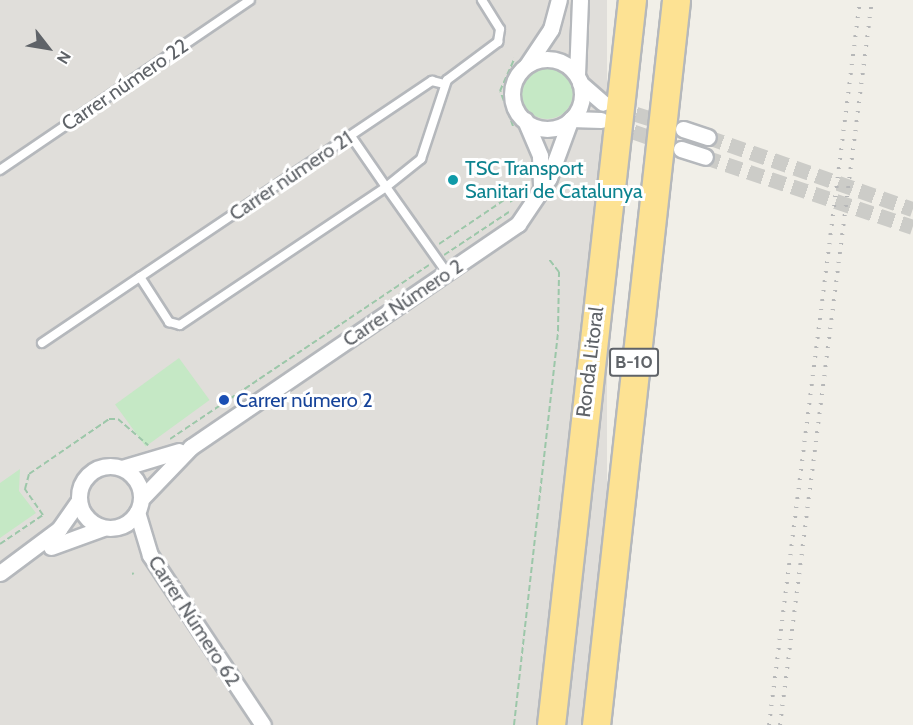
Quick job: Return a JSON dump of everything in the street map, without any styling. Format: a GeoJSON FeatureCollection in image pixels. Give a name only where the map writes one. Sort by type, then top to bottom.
{"type":"FeatureCollection","features":[{"type":"Feature","properties":{"kind":"highway","name":"Ronda Litoral"},"geometry":{"type":"LineString","coordinates":[[551,725],[632,0]]}},
{"type":"Feature","properties":{"kind":"highway","name":"B-10"},"geometry":{"type":"LineString","coordinates":[[596,725],[676,0]]}},
{"type":"Feature","properties":{"kind":"street"},"geometry":{"type":"LineString","coordinates":[[540,197],[540,156],[522,126],[512,92],[525,59],[551,29],[560,0]]}},
{"type":"Feature","properties":{"kind":"street"},"geometry":{"type":"LineString","coordinates":[[571,120],[580,107],[580,0]]}},
{"type":"Feature","properties":{"kind":"street"},"geometry":{"type":"LineString","coordinates":[[525,59],[555,60],[579,79],[603,103]]}},
{"type":"Feature","properties":{"kind":"street"},"geometry":{"type":"LineString","coordinates":[[522,126],[544,129],[571,120],[601,120]]}},
{"type":"Feature","properties":{"kind":"street","name":"Carrer Número 2"},"geometry":{"type":"LineString","coordinates":[[122,468],[147,465],[190,447],[518,224],[540,197],[571,120]]}},
{"type":"Feature","properties":{"kind":"street"},"geometry":{"type":"LineString","coordinates":[[683,129],[708,137]]}},
{"type":"Feature","properties":{"kind":"street"},"geometry":{"type":"LineString","coordinates":[[681,149],[705,157]]}},
{"type":"Feature","properties":{"kind":"street","name":"Carrer Número 2"},"geometry":{"type":"LineString","coordinates":[[139,506],[190,447]]}},
{"type":"Feature","properties":{"kind":"street"},"geometry":{"type":"LineString","coordinates":[[0,573],[39,548],[103,528],[122,526],[139,506],[137,481],[122,468],[105,466],[91,472],[82,483],[79,500],[39,548]]}},
{"type":"Feature","properties":{"kind":"street"},"geometry":{"type":"LineString","coordinates":[[79,500],[86,518],[103,528]]}},
{"type":"Feature","properties":{"kind":"street","name":"Carrer Número 62"},"geometry":{"type":"LineString","coordinates":[[139,506],[150,555],[263,725]]}},
{"type":"Feature","properties":{"kind":"lane","name":"Carrer número 22"},"geometry":{"type":"LineString","coordinates":[[0,170],[250,0]]}},
{"type":"Feature","properties":{"kind":"lane","name":"Carrer número 21"},"geometry":{"type":"LineString","coordinates":[[42,343],[432,81],[444,84],[495,45],[497,24],[482,0]]}},
{"type":"Feature","properties":{"kind":"lane"},"geometry":{"type":"LineString","coordinates":[[140,277],[169,322],[180,324],[386,187],[423,153],[444,84]]}},
{"type":"Feature","properties":{"kind":"lane"},"geometry":{"type":"LineString","coordinates":[[351,136],[447,273]]}},
{"type":"Feature","properties":{"kind":"path"},"geometry":{"type":"LineString","coordinates":[[522,126],[504,111],[500,91],[505,71],[525,59]]}},
{"type":"Feature","properties":{"kind":"path"},"geometry":{"type":"LineString","coordinates":[[430,250],[510,196]]}},
{"type":"Feature","properties":{"kind":"path"},"geometry":{"type":"LineString","coordinates":[[445,255],[517,206]]}},
{"type":"Feature","properties":{"kind":"path"},"geometry":{"type":"LineString","coordinates":[[514,725],[559,322],[559,272],[549,259]]}},
{"type":"Feature","properties":{"kind":"path"},"geometry":{"type":"LineString","coordinates":[[164,443],[427,267]]}},
{"type":"Feature","properties":{"kind":"path"},"geometry":{"type":"LineString","coordinates":[[0,544],[43,515],[25,489],[29,474],[109,419],[118,419],[138,441],[158,445]]}},
{"type":"Feature","properties":{"kind":"shaded area"},"geometry":{"type":"Polygon","coordinates":[[[0,0],[607,0],[607,725],[0,725],[0,0]]]}},
{"type":"Feature","properties":{"kind":"green space"},"geometry":{"type":"Polygon","coordinates":[[[542,67],[552,67],[566,74],[573,93],[566,112],[552,119],[542,119],[532,115],[525,108],[521,98],[521,88],[525,78],[532,71],[542,67]]]}},
{"type":"Feature","properties":{"kind":"green space"},"geometry":{"type":"Polygon","coordinates":[[[179,358],[210,400],[146,447],[115,404],[179,358]]]}},
{"type":"Feature","properties":{"kind":"green space"},"geometry":{"type":"Polygon","coordinates":[[[20,469],[19,491],[36,513],[0,538],[0,483],[20,469]]]}},
{"type":"Feature","properties":{"kind":"tunnel"},"geometry":{"type":"LineString","coordinates":[[614,107],[668,124]]}},
{"type":"Feature","properties":{"kind":"tunnel"},"geometry":{"type":"LineString","coordinates":[[612,124],[666,143]]}},
{"type":"Feature","properties":{"kind":"tunnel"},"geometry":{"type":"LineString","coordinates":[[708,137],[913,209]]}},
{"type":"Feature","properties":{"kind":"tunnel"},"geometry":{"type":"LineString","coordinates":[[705,157],[913,227]]}},
{"type":"Feature","properties":{"kind":"railway"},"geometry":{"type":"LineString","coordinates":[[769,725],[860,0]]}},
{"type":"Feature","properties":{"kind":"railway"},"geometry":{"type":"LineString","coordinates":[[780,725],[872,0]]}},
{"type":"Feature","properties":{"kind":"place","name":"TSC Transport Sanitari de Catalunya"},"geometry":{"type":"Point","coordinates":[453,180]}},
{"type":"Feature","properties":{"kind":"place","name":"Carrer número 2"},"geometry":{"type":"Point","coordinates":[224,400]}}]}
